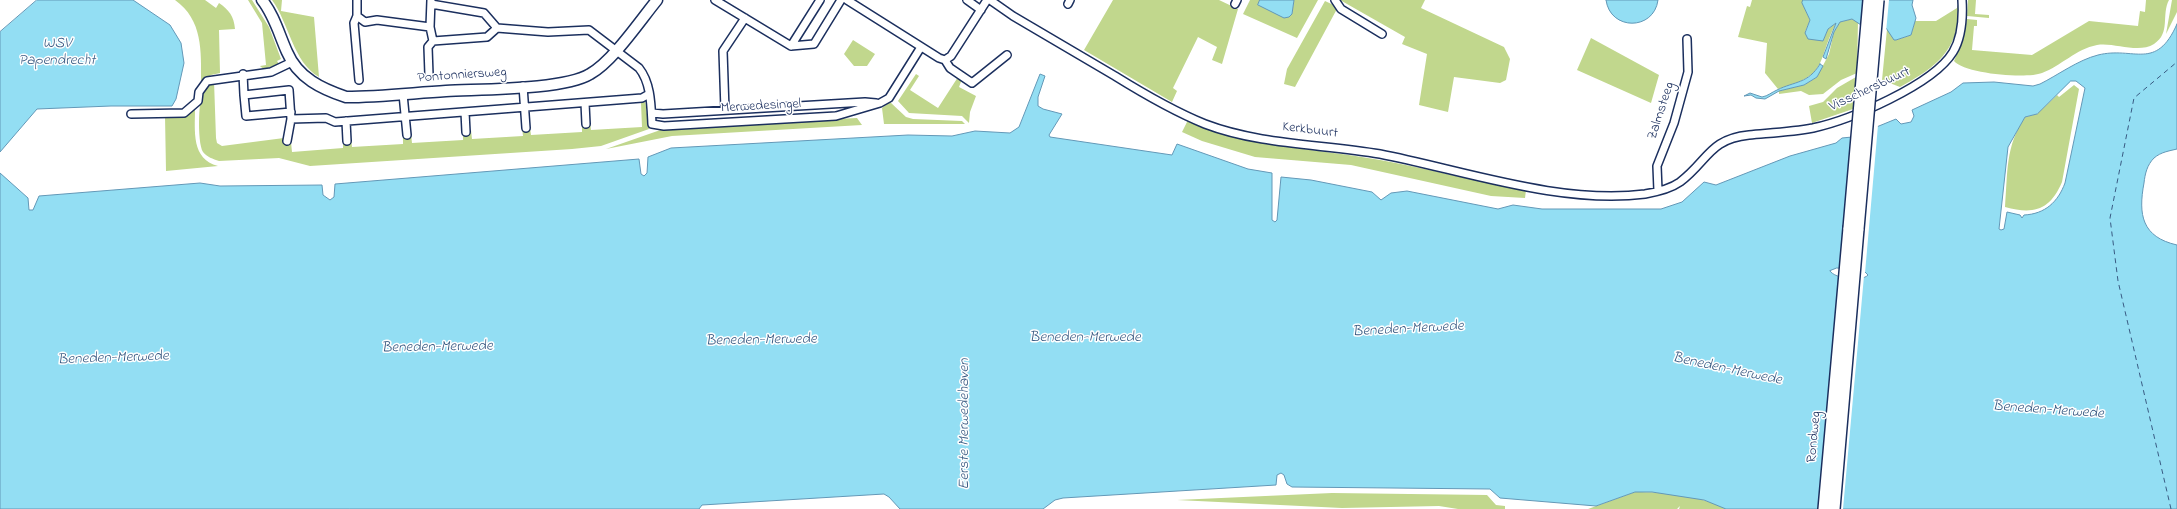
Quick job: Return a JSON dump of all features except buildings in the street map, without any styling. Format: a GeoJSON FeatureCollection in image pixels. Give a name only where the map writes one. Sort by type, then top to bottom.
{"type":"FeatureCollection","features":[{"type":"Feature","properties":{"kind":"main road"},"geometry":{"type":"LineString","coordinates":[[1841,368],[1869,0]]}},
{"type":"Feature","properties":{"kind":"main road"},"geometry":{"type":"LineString","coordinates":[[1841,368],[1878,0]]}},
{"type":"Feature","properties":{"kind":"main road","name":"Rondweg"},"geometry":{"type":"LineString","coordinates":[[1824,509],[1841,368]]}},
{"type":"Feature","properties":{"kind":"main road","name":"Rondweg"},"geometry":{"type":"LineString","coordinates":[[1834,509],[1841,368]]}},
{"type":"Feature","properties":{"kind":"street","name":"Pontonniersweg"},"geometry":{"type":"LineString","coordinates":[[262,0],[274,19],[289,64],[325,91],[346,98],[565,83],[588,76],[603,65],[657,0]]}},
{"type":"Feature","properties":{"kind":"street"},"geometry":{"type":"LineString","coordinates":[[357,0],[357,16],[354,23],[359,80]]}},
{"type":"Feature","properties":{"kind":"street"},"geometry":{"type":"LineString","coordinates":[[715,0],[791,46],[814,44],[841,0]]}},
{"type":"Feature","properties":{"kind":"street"},"geometry":{"type":"LineString","coordinates":[[791,46],[820,0]]}},
{"type":"Feature","properties":{"kind":"street"},"geometry":{"type":"LineString","coordinates":[[847,0],[921,47],[945,60],[950,68],[972,83],[1007,54]]}},
{"type":"Feature","properties":{"kind":"street"},"geometry":{"type":"LineString","coordinates":[[967,0],[981,10]]}},
{"type":"Feature","properties":{"kind":"street"},"geometry":{"type":"LineString","coordinates":[[945,60],[951,56],[989,0]]}},
{"type":"Feature","properties":{"kind":"street","name":"Kerkbuurt"},"geometry":{"type":"LineString","coordinates":[[989,0],[1049,38],[1166,106],[1224,130],[1256,137],[1378,154],[1538,189],[1594,194],[1641,194],[1658,191]]}},
{"type":"Feature","properties":{"kind":"street"},"geometry":{"type":"LineString","coordinates":[[1335,0],[1342,9],[1382,34]]}},
{"type":"Feature","properties":{"kind":"street","name":"Visschersbuurt"},"geometry":{"type":"LineString","coordinates":[[1658,191],[1680,182],[1711,150],[1729,138],[1798,130],[1827,124],[1853,115],[1913,86],[1943,65],[1953,52],[1960,31],[1962,0]]}},
{"type":"Feature","properties":{"kind":"street"},"geometry":{"type":"LineString","coordinates":[[430,75],[428,47],[433,41],[487,37],[497,28],[484,13],[431,2],[430,27],[433,41]]}},
{"type":"Feature","properties":{"kind":"street"},"geometry":{"type":"LineString","coordinates":[[357,16],[365,22],[377,20],[430,27]]}},
{"type":"Feature","properties":{"kind":"street"},"geometry":{"type":"LineString","coordinates":[[725,110],[723,51],[745,18]]}},
{"type":"Feature","properties":{"kind":"street","name":"Merwedesingel"},"geometry":{"type":"LineString","coordinates":[[497,28],[548,32],[589,30],[616,50],[644,74],[648,82],[652,124],[664,126],[836,116],[880,103],[889,98],[921,47]]}},
{"type":"Feature","properties":{"kind":"street","name":"Zalmsteeg"},"geometry":{"type":"LineString","coordinates":[[1658,191],[1657,166],[1674,123],[1688,72],[1687,39]]}},
{"type":"Feature","properties":{"kind":"street"},"geometry":{"type":"LineString","coordinates":[[131,114],[184,113],[198,101],[199,92],[207,81],[243,74],[271,72],[289,64]]}},
{"type":"Feature","properties":{"kind":"street"},"geometry":{"type":"LineString","coordinates":[[243,74],[246,116],[326,118],[336,122],[642,98],[649,94]]}},
{"type":"Feature","properties":{"kind":"street","name":"Pontonniersweg"},"geometry":{"type":"LineString","coordinates":[[524,86],[526,128]]}},
{"type":"Feature","properties":{"kind":"street"},"geometry":{"type":"LineString","coordinates":[[244,95],[289,90],[291,116],[287,141]]}},
{"type":"Feature","properties":{"kind":"street","name":"Pontonniersweg"},"geometry":{"type":"LineString","coordinates":[[403,94],[407,135]]}},
{"type":"Feature","properties":{"kind":"street","name":"Merwedesingel"},"geometry":{"type":"LineString","coordinates":[[652,113],[663,114],[865,102],[880,103]]}},
{"type":"Feature","properties":{"kind":"street"},"geometry":{"type":"LineString","coordinates":[[585,103],[586,124]]}},
{"type":"Feature","properties":{"kind":"street"},"geometry":{"type":"LineString","coordinates":[[465,112],[466,132]]}},
{"type":"Feature","properties":{"kind":"street"},"geometry":{"type":"LineString","coordinates":[[346,121],[348,141]]}},
{"type":"Feature","properties":{"kind":"green space"},"geometry":{"type":"Polygon","coordinates":[[[175,0],[205,0],[216,8],[219,3],[226,8],[233,20],[235,29],[219,30],[220,73],[211,75],[201,82],[200,48],[196,27],[184,8],[175,0]]]}},
{"type":"Feature","properties":{"kind":"green space"},"geometry":{"type":"Polygon","coordinates":[[[248,0],[252,0],[269,27],[281,59],[277,61],[279,64],[264,69],[260,66],[266,65],[262,23],[248,0]]]}},
{"type":"Feature","properties":{"kind":"green space"},"geometry":{"type":"Polygon","coordinates":[[[272,0],[282,0],[281,11],[314,17],[319,77],[303,62],[292,42],[278,9],[272,0]]]}},
{"type":"Feature","properties":{"kind":"green space"},"geometry":{"type":"Polygon","coordinates":[[[1113,0],[1219,0],[1238,9],[1222,64],[1212,60],[1217,47],[1198,37],[1173,88],[1177,91],[1172,102],[1084,50],[1113,0]]]}},
{"type":"Feature","properties":{"kind":"green space"},"geometry":{"type":"Polygon","coordinates":[[[1250,0],[1260,0],[1258,5],[1292,14],[1294,0],[1318,0],[1297,38],[1243,14],[1250,0]]]}},
{"type":"Feature","properties":{"kind":"green space"},"geometry":{"type":"Polygon","coordinates":[[[1340,0],[1425,0],[1421,8],[1504,47],[1510,59],[1506,80],[1500,83],[1454,77],[1448,112],[1419,105],[1427,54],[1402,44],[1405,37],[1340,0]]]}},
{"type":"Feature","properties":{"kind":"green space"},"geometry":{"type":"Polygon","coordinates":[[[1752,0],[1808,0],[1803,5],[1810,20],[1805,32],[1823,41],[1828,29],[1836,23],[1819,66],[1813,73],[1794,84],[1778,89],[1765,73],[1767,43],[1738,37],[1747,6],[1750,7],[1752,0]]]}},
{"type":"Feature","properties":{"kind":"green space"},"geometry":{"type":"Polygon","coordinates":[[[1968,0],[1976,0],[1975,14],[1989,15],[1989,18],[1967,16],[1968,0]]]}},
{"type":"Feature","properties":{"kind":"green space"},"geometry":{"type":"Polygon","coordinates":[[[2146,0],[2169,0],[2162,35],[2159,40],[2148,47],[2133,48],[2097,45],[2082,50],[2049,70],[2034,75],[2010,75],[1983,72],[1970,69],[1954,61],[1963,39],[1967,19],[1977,20],[1977,26],[1974,26],[1972,50],[2032,55],[2089,21],[2138,26],[2140,11],[2145,12],[2146,0]]]}},
{"type":"Feature","properties":{"kind":"green space"},"geometry":{"type":"Polygon","coordinates":[[[2172,0],[2177,0],[2177,12],[2166,34],[2172,0]]]}},
{"type":"Feature","properties":{"kind":"green space"},"geometry":{"type":"Polygon","coordinates":[[[1325,1],[1338,7],[1295,87],[1284,84],[1287,69],[1325,1]]]}},
{"type":"Feature","properties":{"kind":"green space"},"geometry":{"type":"Polygon","coordinates":[[[1957,5],[1958,19],[1956,32],[1952,43],[1939,60],[1921,75],[1900,87],[1882,80],[1887,29],[1896,40],[1911,35],[1915,21],[1936,21],[1957,8],[1957,5]]]}},
{"type":"Feature","properties":{"kind":"green space"},"geometry":{"type":"Polygon","coordinates":[[[1852,19],[1858,21],[1857,73],[1841,80],[1823,94],[1809,95],[1801,91],[1779,94],[1779,91],[1804,85],[1817,77],[1829,54],[1834,32],[1840,22],[1852,19]]]}},
{"type":"Feature","properties":{"kind":"green space"},"geometry":{"type":"Polygon","coordinates":[[[1591,38],[1659,75],[1651,103],[1577,70],[1591,38]]]}},
{"type":"Feature","properties":{"kind":"green space"},"geometry":{"type":"Polygon","coordinates":[[[853,40],[875,54],[867,66],[854,66],[844,54],[853,40]]]}},
{"type":"Feature","properties":{"kind":"green space"},"geometry":{"type":"Polygon","coordinates":[[[916,74],[919,76],[910,90],[938,108],[958,77],[962,79],[959,87],[976,96],[970,112],[969,123],[962,116],[909,113],[898,101],[916,74]]]}},
{"type":"Feature","properties":{"kind":"green space"},"geometry":{"type":"Polygon","coordinates":[[[1856,77],[1853,109],[1812,123],[1809,106],[1823,102],[1837,88],[1856,77]]]}},
{"type":"Feature","properties":{"kind":"green space"},"geometry":{"type":"Polygon","coordinates":[[[214,81],[216,138],[217,143],[222,146],[284,138],[285,142],[291,142],[292,152],[343,148],[343,138],[351,138],[352,147],[403,144],[403,135],[411,134],[412,143],[463,140],[463,130],[471,130],[472,139],[523,136],[522,128],[530,128],[531,135],[582,132],[582,123],[590,122],[591,130],[642,127],[641,103],[645,100],[649,129],[601,146],[572,149],[310,166],[279,158],[219,161],[208,157],[203,152],[199,129],[201,98],[203,91],[206,85],[214,81]]]}},
{"type":"Feature","properties":{"kind":"green space"},"geometry":{"type":"Polygon","coordinates":[[[2074,85],[2079,89],[2062,182],[2057,191],[2052,199],[2040,208],[2024,210],[2005,207],[2007,171],[2011,149],[2014,139],[2025,117],[2037,114],[2057,95],[2059,97],[2074,85]]]}},
{"type":"Feature","properties":{"kind":"green space"},"geometry":{"type":"Polygon","coordinates":[[[890,102],[906,117],[913,119],[962,121],[965,124],[884,124],[882,108],[890,102]]]}},
{"type":"Feature","properties":{"kind":"green space"},"geometry":{"type":"Polygon","coordinates":[[[195,109],[195,135],[199,151],[209,162],[218,166],[166,171],[165,116],[182,116],[195,109]]]}},
{"type":"Feature","properties":{"kind":"green space"},"geometry":{"type":"Polygon","coordinates":[[[857,118],[862,125],[672,136],[606,149],[669,127],[857,118]]]}},
{"type":"Feature","properties":{"kind":"green space"},"geometry":{"type":"Polygon","coordinates":[[[1188,120],[1211,129],[1258,142],[1380,160],[1526,190],[1525,198],[1491,196],[1351,165],[1255,157],[1202,141],[1182,132],[1188,120]]]}},
{"type":"Feature","properties":{"kind":"green space"},"geometry":{"type":"Polygon","coordinates":[[[1635,492],[1693,497],[1716,504],[1726,509],[1679,509],[1680,506],[1677,509],[1588,509],[1635,492]]]}},
{"type":"Feature","properties":{"kind":"green space"},"geometry":{"type":"Polygon","coordinates":[[[1332,493],[1487,495],[1496,505],[1505,506],[1505,509],[1458,509],[1439,506],[1342,508],[1177,500],[1332,493]]]}},
{"type":"Feature","properties":{"kind":"water","name":"WSV Papendrecht"},"geometry":{"type":"Polygon","coordinates":[[[37,0],[133,0],[170,25],[181,43],[184,63],[176,99],[172,106],[111,106],[37,109],[0,152],[0,32],[37,0]]]}},
{"type":"Feature","properties":{"kind":"water"},"geometry":{"type":"Polygon","coordinates":[[[1260,0],[1294,0],[1292,14],[1289,17],[1284,18],[1258,5],[1260,0]]]}},
{"type":"Feature","properties":{"kind":"water"},"geometry":{"type":"Polygon","coordinates":[[[1606,0],[1658,0],[1655,10],[1649,17],[1641,22],[1632,23],[1623,22],[1615,17],[1609,10],[1606,0]]]}},
{"type":"Feature","properties":{"kind":"water"},"geometry":{"type":"Polygon","coordinates":[[[1803,0],[1913,0],[1912,5],[1916,18],[1911,35],[1896,40],[1894,40],[1886,28],[1861,25],[1852,19],[1840,22],[1834,32],[1826,59],[1823,57],[1836,23],[1828,29],[1823,41],[1808,39],[1805,33],[1810,20],[1802,3],[1803,0]]]}},
{"type":"Feature","properties":{"kind":"water"},"geometry":{"type":"Polygon","coordinates":[[[2177,24],[2177,149],[2159,154],[2150,164],[2145,176],[2142,205],[2145,223],[2150,230],[2156,236],[2165,241],[2177,245],[2177,509],[1726,509],[1704,500],[1652,492],[1635,492],[1596,506],[1500,498],[1490,489],[1292,487],[1287,484],[1284,475],[1281,473],[1277,475],[1276,485],[1063,498],[1055,500],[1043,509],[900,509],[889,497],[884,494],[702,505],[699,509],[0,509],[0,173],[28,198],[29,210],[33,210],[39,196],[200,183],[220,186],[322,185],[323,195],[330,200],[334,197],[335,184],[639,159],[641,174],[644,176],[647,173],[648,157],[671,148],[908,135],[952,136],[975,131],[1010,133],[1019,127],[1040,74],[1045,76],[1038,97],[1038,106],[1043,109],[1062,114],[1049,135],[1050,137],[1172,155],[1177,144],[1248,169],[1272,173],[1272,220],[1275,222],[1277,220],[1281,177],[1311,180],[1372,192],[1381,200],[1391,193],[1407,191],[1498,209],[1513,205],[1542,209],[1661,209],[1682,202],[1704,182],[1716,185],[1790,156],[1836,143],[1842,138],[1852,137],[1896,119],[1901,124],[1911,122],[1914,116],[1912,110],[1951,92],[1963,83],[1994,82],[2033,86],[2040,84],[2091,57],[2111,53],[2152,53],[2161,48],[2169,39],[2177,24]],[[2071,81],[2037,114],[2025,117],[2008,147],[1999,229],[2001,230],[2004,229],[2007,212],[2020,215],[2022,218],[2024,215],[2038,212],[2050,206],[2062,190],[2065,183],[2085,88],[2076,81],[2071,81]],[[1837,268],[1830,271],[1833,274],[1843,278],[1855,279],[1868,275],[1863,270],[1837,268]]]}},
{"type":"Feature","properties":{"kind":"water"},"geometry":{"type":"Polygon","coordinates":[[[1820,64],[1823,66],[1817,77],[1804,85],[1779,91],[1765,99],[1756,98],[1751,95],[1744,96],[1750,93],[1762,97],[1766,96],[1784,87],[1806,79],[1820,64]]]}},
{"type":"Feature","properties":{"kind":"pier"},"geometry":{"type":"Polygon","coordinates":[[[1863,0],[1889,0],[1886,32],[1885,30],[1861,27],[1863,0]]]}},
{"type":"Feature","properties":{"kind":"pier"},"geometry":{"type":"Polygon","coordinates":[[[1878,125],[1865,273],[1839,270],[1851,135],[1861,133],[1878,125]]]}},
{"type":"Feature","properties":{"kind":"pier"},"geometry":{"type":"Polygon","coordinates":[[[1839,275],[1864,276],[1843,509],[1818,509],[1839,275]]]}},
{"type":"Feature","properties":{"kind":"ferry route"},"geometry":{"type":"LineString","coordinates":[[2171,509],[2118,281],[2110,218],[2134,98],[2177,62]]}},
{"type":"Feature","properties":{"kind":"water label","name":"Beneden-Merwede"},"geometry":{"type":"Point","coordinates":[1408,330]}},
{"type":"Feature","properties":{"kind":"water label","name":"Beneden-Merwede"},"geometry":{"type":"Point","coordinates":[1085,339]}},
{"type":"Feature","properties":{"kind":"water label","name":"Beneden-Merwede"},"geometry":{"type":"Point","coordinates":[761,341]}},
{"type":"Feature","properties":{"kind":"water label","name":"Beneden-Merwede"},"geometry":{"type":"Point","coordinates":[437,348]}},
{"type":"Feature","properties":{"kind":"water label","name":"Beneden-Merwede"},"geometry":{"type":"Point","coordinates":[113,359]}},
{"type":"Feature","properties":{"kind":"water label","name":"Beneden-Merwede"},"geometry":{"type":"Point","coordinates":[1727,370]}},
{"type":"Feature","properties":{"kind":"water label","name":"Beneden-Merwede"},"geometry":{"type":"Point","coordinates":[2048,411]}},
{"type":"Feature","properties":{"kind":"water label","name":"Eerste Merwedehaven"},"geometry":{"type":"Point","coordinates":[966,424]}}]}
